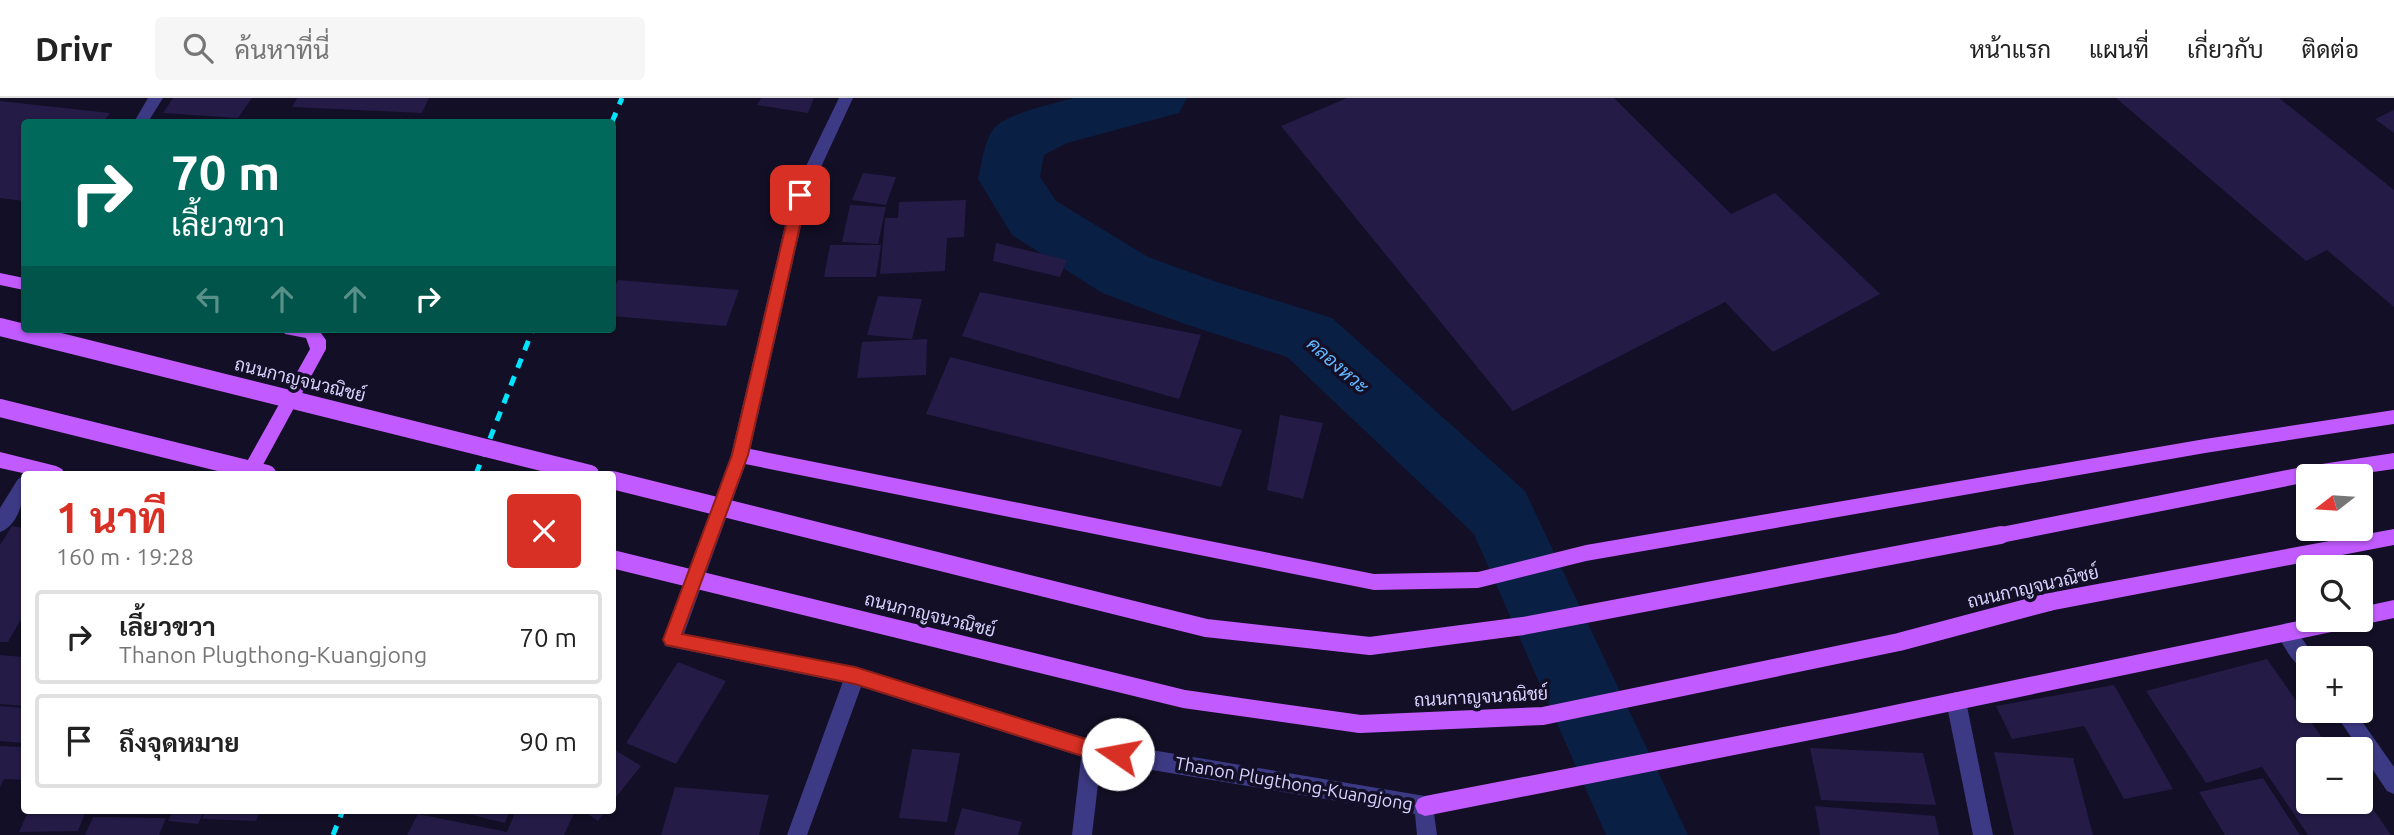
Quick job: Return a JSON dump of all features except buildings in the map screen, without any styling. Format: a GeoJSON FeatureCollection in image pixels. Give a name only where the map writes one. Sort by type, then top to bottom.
{"type":"FeatureCollection","features":[{"type":"Feature","properties":{"kind":"main road"},"geometry":{"type":"LineString","coordinates":[[0,279],[21,283]]}},
{"type":"Feature","properties":{"kind":"main road","name":"ถนนกาญจนวณิชย์"},"geometry":{"type":"LineString","coordinates":[[0,327],[21,332]]}},
{"type":"Feature","properties":{"kind":"main road","name":"ถนนกาญจนวณิชย์"},"geometry":{"type":"LineString","coordinates":[[24,333],[578,471]]}},
{"type":"Feature","properties":{"kind":"main road"},"geometry":{"type":"LineString","coordinates":[[251,471],[318,349],[318,340],[312,333]]}},
{"type":"Feature","properties":{"kind":"main road"},"geometry":{"type":"LineString","coordinates":[[0,408],[255,471]]}},
{"type":"Feature","properties":{"kind":"main road"},"geometry":{"type":"LineString","coordinates":[[740,455],[1374,582],[1479,580],[1587,552],[2205,446],[2394,417]]}},
{"type":"Feature","properties":{"kind":"main road"},"geometry":{"type":"LineString","coordinates":[[0,460],[21,471]]}},
{"type":"Feature","properties":{"kind":"main road"},"geometry":{"type":"LineString","coordinates":[[616,481],[1206,628],[1370,646],[1523,626],[2302,475],[2394,461]]}},
{"type":"Feature","properties":{"kind":"main road","name":"ถนนกาญจนวณิชย์"},"geometry":{"type":"LineString","coordinates":[[616,560],[1184,699],[1360,724],[1543,716],[1899,642],[2049,602],[2394,537]]}},
{"type":"Feature","properties":{"kind":"main road"},"geometry":{"type":"LineString","coordinates":[[2373,614],[2394,609]]}},
{"type":"Feature","properties":{"kind":"main road"},"geometry":{"type":"LineString","coordinates":[[1425,806],[1956,701],[2296,630]]}},
{"type":"Feature","properties":{"kind":"street"},"geometry":{"type":"LineString","coordinates":[[143,119],[156,98]]}},
{"type":"Feature","properties":{"kind":"street","name":"Thanon Plugthong-Kuangjong"},"geometry":{"type":"LineString","coordinates":[[846,98],[800,195],[740,455],[672,640],[855,676],[1092,750],[1425,806],[1427,835]]}},
{"type":"Feature","properties":{"kind":"street"},"geometry":{"type":"LineString","coordinates":[[0,524],[21,490]]}},
{"type":"Feature","properties":{"kind":"street"},"geometry":{"type":"LineString","coordinates":[[2286,632],[2296,646]]}},
{"type":"Feature","properties":{"kind":"street"},"geometry":{"type":"LineString","coordinates":[[797,835],[855,676]]}},
{"type":"Feature","properties":{"kind":"street"},"geometry":{"type":"LineString","coordinates":[[1956,701],[1983,835]]}},
{"type":"Feature","properties":{"kind":"street"},"geometry":{"type":"LineString","coordinates":[[2351,723],[2394,785]]}},
{"type":"Feature","properties":{"kind":"street"},"geometry":{"type":"LineString","coordinates":[[1082,835],[1092,750]]}},
{"type":"Feature","properties":{"kind":"waterway","name":"คลองหวะ"},"geometry":{"type":"LineString","coordinates":[[1158,98],[1050,126],[1017,142],[1009,179],[1034,218],[1125,275],[1205,305],[1309,337],[1500,513],[1647,835]]}},
{"type":"Feature","properties":{"kind":"railway"},"geometry":{"type":"LineString","coordinates":[[613,119],[622,98]]}},
{"type":"Feature","properties":{"kind":"railway"},"geometry":{"type":"LineString","coordinates":[[477,471],[531,333]]}},
{"type":"Feature","properties":{"kind":"railway"},"geometry":{"type":"LineString","coordinates":[[333,835],[341,814]]}},
{"type":"Feature","properties":{"kind":"route"},"geometry":{"type":"LineString","coordinates":[[800,195],[740,455],[672,640],[855,676],[1092,750],[1118,754]]}}]}
